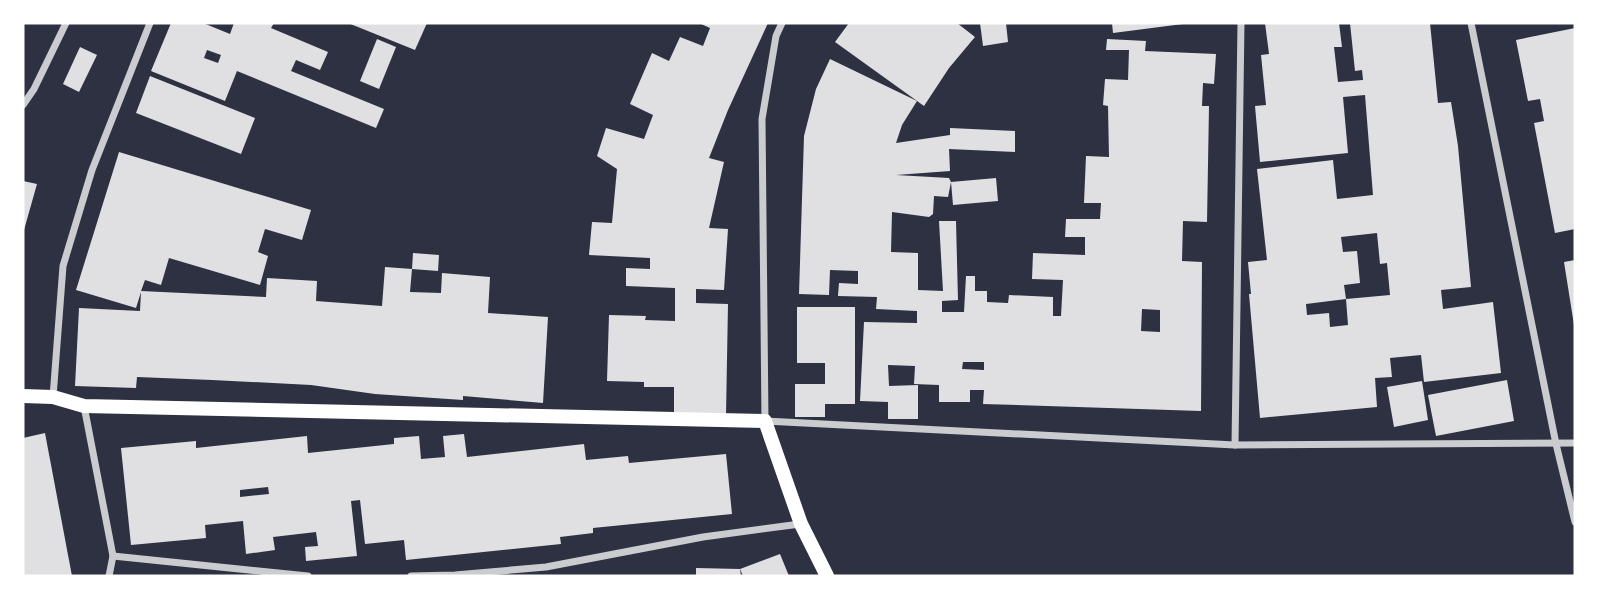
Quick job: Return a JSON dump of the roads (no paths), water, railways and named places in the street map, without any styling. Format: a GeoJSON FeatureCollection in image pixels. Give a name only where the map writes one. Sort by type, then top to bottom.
{"type":"FeatureCollection","features":[{"type":"Feature","properties":{"kind":"main road"},"geometry":{"type":"LineString","coordinates":[[23,396],[53,397],[83,406],[765,421],[801,524],[827,576]]}},
{"type":"Feature","properties":{"kind":"street"},"geometry":{"type":"LineString","coordinates":[[23,106],[66,23]]}},
{"type":"Feature","properties":{"kind":"street"},"geometry":{"type":"LineString","coordinates":[[53,397],[57,316],[63,266],[92,170],[150,23]]}},
{"type":"Feature","properties":{"kind":"street"},"geometry":{"type":"LineString","coordinates":[[782,23],[776,36],[762,119],[765,421],[1235,445],[1575,443]]}},
{"type":"Feature","properties":{"kind":"street"},"geometry":{"type":"LineString","coordinates":[[1235,445],[1241,23]]}},
{"type":"Feature","properties":{"kind":"street"},"geometry":{"type":"LineString","coordinates":[[1471,23],[1556,444],[1575,522]]}},
{"type":"Feature","properties":{"kind":"street"},"geometry":{"type":"LineString","coordinates":[[83,406],[113,556],[109,576]]}},
{"type":"Feature","properties":{"kind":"street"},"geometry":{"type":"LineString","coordinates":[[411,576],[546,567],[703,537],[801,524]]}},
{"type":"Feature","properties":{"kind":"street"},"geometry":{"type":"LineString","coordinates":[[113,556],[308,576]]}}]}
